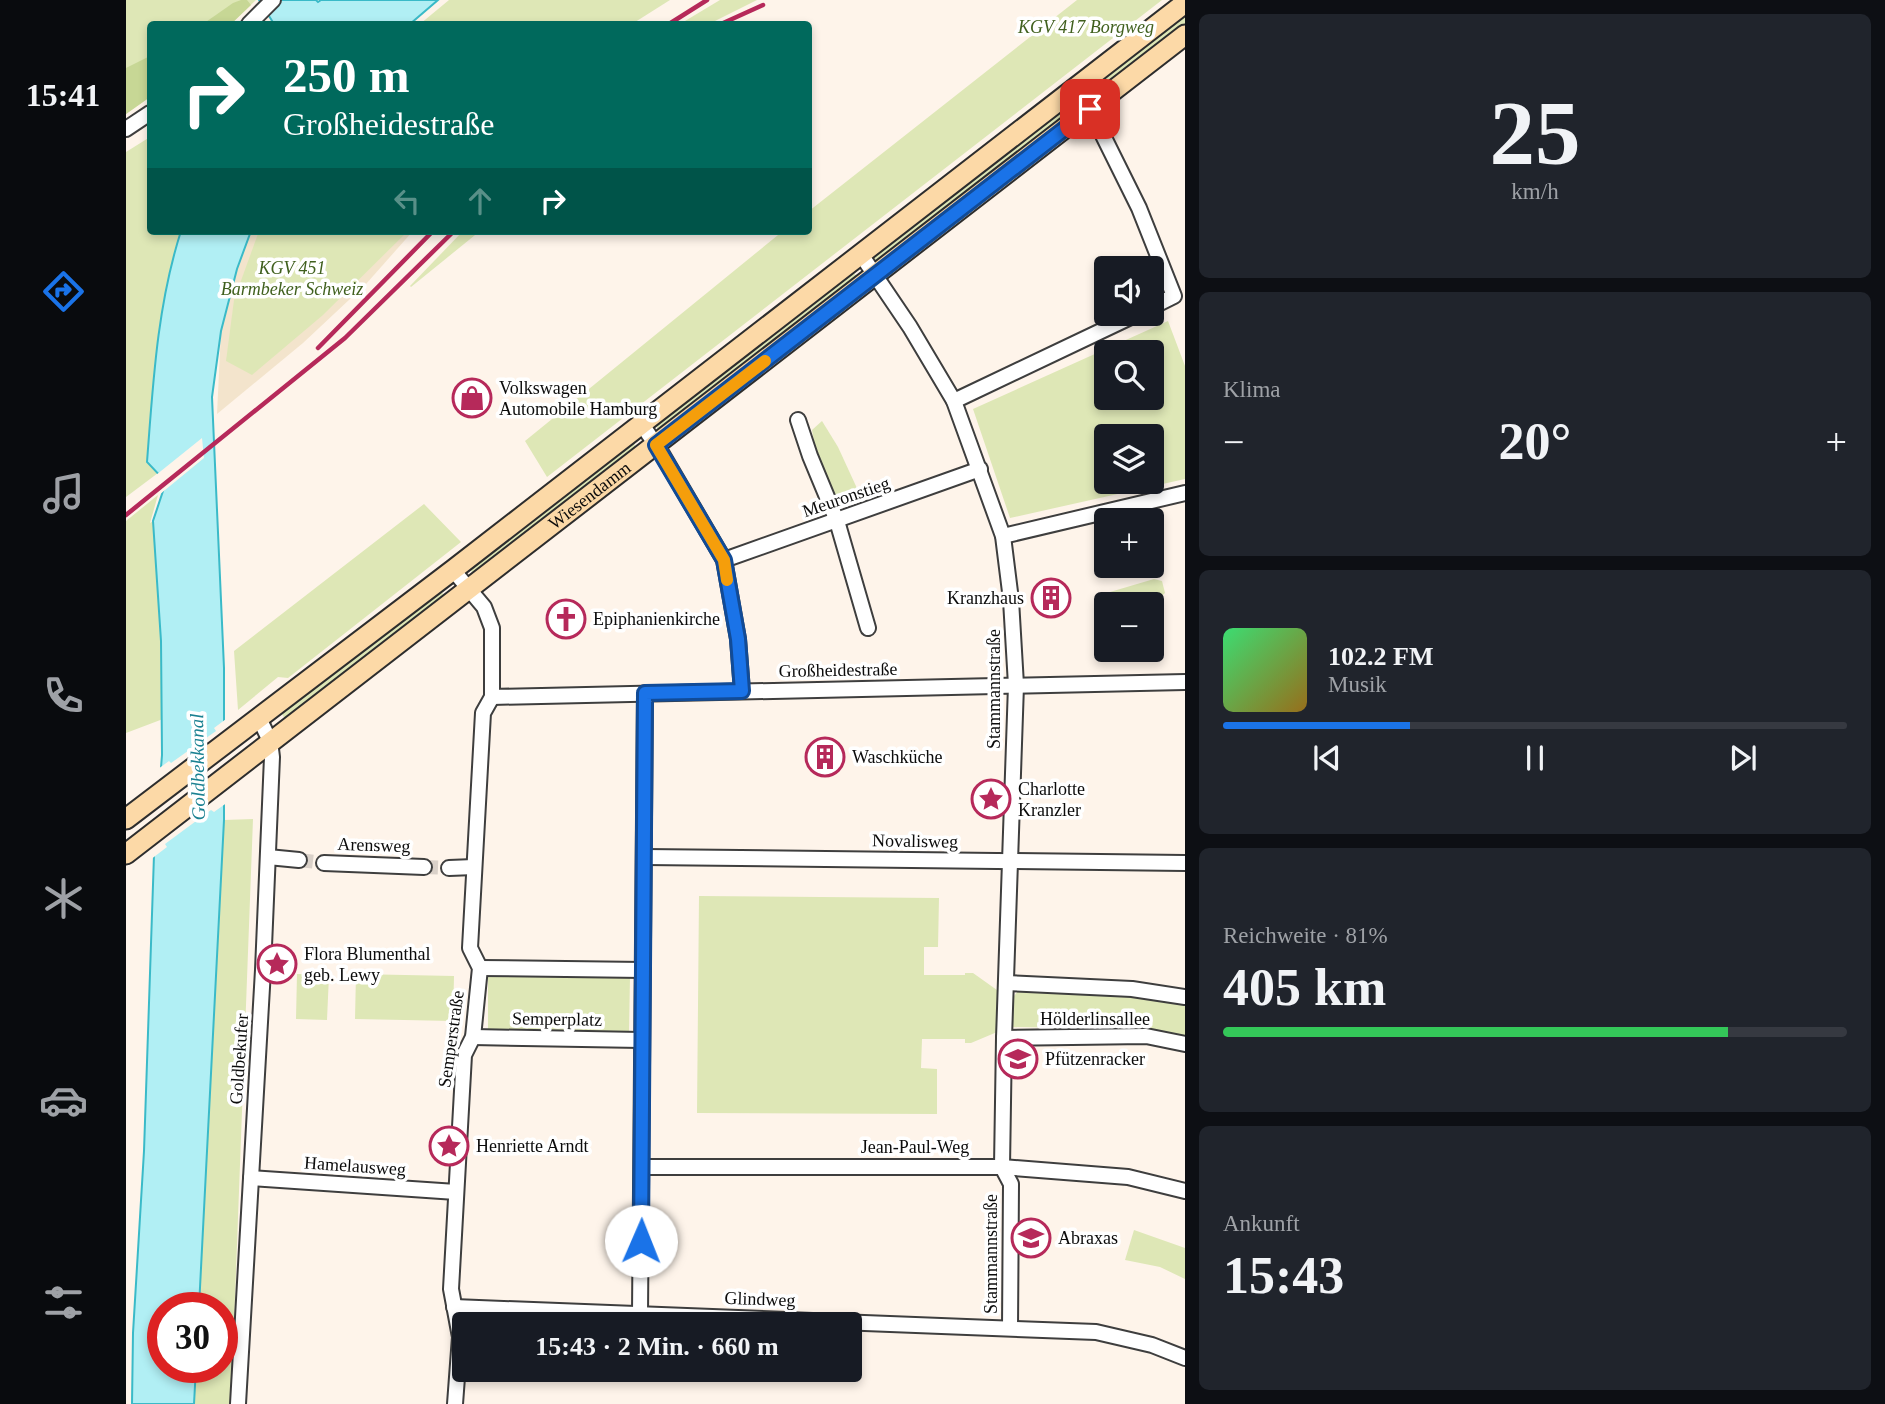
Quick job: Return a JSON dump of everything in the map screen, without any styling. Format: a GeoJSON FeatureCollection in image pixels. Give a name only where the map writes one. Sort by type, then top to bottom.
{"type":"FeatureCollection","features":[{"type":"Feature","properties":{"kind":"street"},"geometry":{"type":"LineString","coordinates":[[252,21],[273,0]]}},
{"type":"Feature","properties":{"kind":"street","name":"Wiesendamm"},"geometry":{"type":"LineString","coordinates":[[126,819],[453,570],[1185,3]]}},
{"type":"Feature","properties":{"kind":"street","name":"Wiesendamm"},"geometry":{"type":"LineString","coordinates":[[126,854],[1185,35]]}},
{"type":"Feature","properties":{"kind":"street"},"geometry":{"type":"LineString","coordinates":[[1078,85],[1139,208],[1158,256]]}},
{"type":"Feature","properties":{"kind":"street"},"geometry":{"type":"LineString","coordinates":[[126,129],[147,115]]}},
{"type":"Feature","properties":{"kind":"street","name":"Stammannstraße"},"geometry":{"type":"LineString","coordinates":[[860,253],[876,274],[954,401],[981,469],[1003,536],[1012,600],[1017,685],[1009,861],[1002,1167],[1011,1184],[1010,1328]]}},
{"type":"Feature","properties":{"kind":"street"},"geometry":{"type":"LineString","coordinates":[[1164,271],[1174,296],[1164,301]]}},
{"type":"Feature","properties":{"kind":"street"},"geometry":{"type":"LineString","coordinates":[[954,401],[1112,326]]}},
{"type":"Feature","properties":{"kind":"street"},"geometry":{"type":"LineString","coordinates":[[798,420],[837,521],[868,628]]}},
{"type":"Feature","properties":{"kind":"street"},"geometry":{"type":"LineString","coordinates":[[641,423],[724,560],[738,639],[742,691]]}},
{"type":"Feature","properties":{"kind":"street","name":"Meuronstieg"},"geometry":{"type":"LineString","coordinates":[[724,560],[981,469]]}},
{"type":"Feature","properties":{"kind":"street"},"geometry":{"type":"LineString","coordinates":[[1003,536],[1185,493]]}},
{"type":"Feature","properties":{"kind":"street","name":"Semperstraße"},"geometry":{"type":"LineString","coordinates":[[453,570],[484,607],[492,628],[492,697],[483,713],[470,948],[480,968],[473,1037],[464,1055],[451,1289],[460,1337],[455,1404]]}},
{"type":"Feature","properties":{"kind":"street","name":"Großheidestraße"},"geometry":{"type":"LineString","coordinates":[[492,697],[1185,682]]}},
{"type":"Feature","properties":{"kind":"street"},"geometry":{"type":"LineString","coordinates":[[640,1312],[645,693]]}},
{"type":"Feature","properties":{"kind":"street","name":"Goldbekufer"},"geometry":{"type":"LineString","coordinates":[[238,1404],[272,757],[270,741],[259,718]]}},
{"type":"Feature","properties":{"kind":"street"},"geometry":{"type":"LineString","coordinates":[[268,857],[299,860]]}},
{"type":"Feature","properties":{"kind":"street","name":"Novalisweg"},"geometry":{"type":"LineString","coordinates":[[645,858],[1185,863]]}},
{"type":"Feature","properties":{"kind":"street","name":"Arensweg"},"geometry":{"type":"LineString","coordinates":[[324,863],[424,867]]}},
{"type":"Feature","properties":{"kind":"street"},"geometry":{"type":"LineString","coordinates":[[449,868],[474,867]]}},
{"type":"Feature","properties":{"kind":"street"},"geometry":{"type":"LineString","coordinates":[[480,968],[643,970]]}},
{"type":"Feature","properties":{"kind":"street","name":"Hölderlinsallee"},"geometry":{"type":"LineString","coordinates":[[1006,983],[1132,989],[1185,997]]}},
{"type":"Feature","properties":{"kind":"street","name":"Hölderlinsallee"},"geometry":{"type":"LineString","coordinates":[[1004,1038],[1146,1036],[1185,1044]]}},
{"type":"Feature","properties":{"kind":"street","name":"Semperplatz"},"geometry":{"type":"LineString","coordinates":[[473,1037],[641,1040]]}},
{"type":"Feature","properties":{"kind":"street","name":"Jean-Paul-Weg"},"geometry":{"type":"LineString","coordinates":[[642,1167],[1002,1167],[1128,1177],[1185,1191]]}},
{"type":"Feature","properties":{"kind":"street","name":"Hamelausweg"},"geometry":{"type":"LineString","coordinates":[[251,1178],[457,1192]]}},
{"type":"Feature","properties":{"kind":"street","name":"Glindweg"},"geometry":{"type":"LineString","coordinates":[[454,1307],[587,1312]]}},
{"type":"Feature","properties":{"kind":"street","name":"Glindweg"},"geometry":{"type":"LineString","coordinates":[[862,1322],[1096,1332],[1152,1345],[1185,1358]]}},
{"type":"Feature","properties":{"kind":"green space"},"geometry":{"type":"Polygon","coordinates":[[[126,0],[256,0],[234,21],[147,21],[147,99],[126,114],[126,0]]]}},
{"type":"Feature","properties":{"kind":"green space"},"geometry":{"type":"Polygon","coordinates":[[[247,0],[251,5],[234,21],[207,21],[233,3],[247,0]]]}},
{"type":"Feature","properties":{"kind":"green space"},"geometry":{"type":"Polygon","coordinates":[[[449,0],[670,0],[637,21],[424,21],[449,0]]]}},
{"type":"Feature","properties":{"kind":"green space"},"geometry":{"type":"Polygon","coordinates":[[[720,0],[757,0],[715,21],[685,21],[720,0]]]}},
{"type":"Feature","properties":{"kind":"green space","name":"KGV 417 Borgweg"},"geometry":{"type":"Polygon","coordinates":[[[1077,0],[1162,0],[547,477],[525,441],[778,235],[812,235],[812,209],[1077,0]]]}},
{"type":"Feature","properties":{"kind":"green space"},"geometry":{"type":"Polygon","coordinates":[[[1185,12],[1185,26],[1100,92],[1094,82],[1185,12]]]}},
{"type":"Feature","properties":{"kind":"green space"},"geometry":{"type":"Polygon","coordinates":[[[147,58],[147,99],[126,114],[126,68],[147,58]]]}},
{"type":"Feature","properties":{"kind":"green space"},"geometry":{"type":"Polygon","coordinates":[[[1071,104],[1074,108],[1071,115],[879,263],[873,261],[872,253],[1063,106],[1071,104]]]}},
{"type":"Feature","properties":{"kind":"green space"},"geometry":{"type":"Polygon","coordinates":[[[147,139],[147,235],[180,235],[166,288],[154,374],[147,462],[158,473],[126,497],[126,152],[147,139]]]}},
{"type":"Feature","properties":{"kind":"green space","name":"KGV 451 Barmbeker Schweiz"},"geometry":{"type":"Polygon","coordinates":[[[250,235],[409,235],[366,284],[303,343],[217,414],[221,331],[237,269],[250,235]]]}},
{"type":"Feature","properties":{"kind":"green space","name":"KGV 451 Barmbeker Schweiz"},"geometry":{"type":"Polygon","coordinates":[[[258,235],[404,235],[323,315],[252,375],[226,361],[234,300],[258,235]]]}},
{"type":"Feature","properties":{"kind":"green space"},"geometry":{"type":"Polygon","coordinates":[[[459,235],[475,235],[411,287],[459,235]]]}},
{"type":"Feature","properties":{"kind":"green space"},"geometry":{"type":"Polygon","coordinates":[[[852,272],[857,276],[855,282],[658,431],[655,422],[852,272]]]}},
{"type":"Feature","properties":{"kind":"green space"},"geometry":{"type":"Polygon","coordinates":[[[1168,321],[1185,366],[1185,479],[1164,484],[1164,424],[1094,424],[1094,494],[1118,494],[1010,518],[973,409],[1094,354],[1094,410],[1164,410],[1164,340],[1126,340],[1157,326],[1164,326],[1168,321]]]}},
{"type":"Feature","properties":{"kind":"green space"},"geometry":{"type":"Polygon","coordinates":[[[822,421],[838,447],[861,497],[842,506],[837,503],[817,460],[812,430],[822,421]]]}},
{"type":"Feature","properties":{"kind":"green space"},"geometry":{"type":"Polygon","coordinates":[[[634,442],[636,450],[473,574],[470,569],[628,443],[634,442]]]}},
{"type":"Feature","properties":{"kind":"green space"},"geometry":{"type":"Polygon","coordinates":[[[158,495],[150,523],[153,521],[163,719],[126,733],[126,521],[158,495]]]}},
{"type":"Feature","properties":{"kind":"green space"},"geometry":{"type":"Polygon","coordinates":[[[424,504],[461,542],[288,678],[278,677],[238,710],[234,651],[424,504]]]}},
{"type":"Feature","properties":{"kind":"green space"},"geometry":{"type":"Polygon","coordinates":[[[1154,579],[1162,581],[1165,593],[1164,594],[1110,592],[1154,579]]]}},
{"type":"Feature","properties":{"kind":"green space"},"geometry":{"type":"Polygon","coordinates":[[[439,592],[444,594],[444,599],[285,719],[282,714],[284,710],[439,592]]]}},
{"type":"Feature","properties":{"kind":"green space"},"geometry":{"type":"Polygon","coordinates":[[[253,819],[235,1292],[200,1292],[224,820],[253,819]]]}},
{"type":"Feature","properties":{"kind":"green space"},"geometry":{"type":"Polygon","coordinates":[[[699,896],[939,898],[938,947],[924,947],[924,975],[973,973],[1011,1000],[1018,991],[1147,995],[1185,1004],[1185,1038],[1141,1029],[1009,1027],[971,1043],[965,1043],[965,1039],[922,1039],[921,1068],[937,1069],[937,1114],[697,1113],[699,896]]]}},
{"type":"Feature","properties":{"kind":"green space"},"geometry":{"type":"Polygon","coordinates":[[[297,974],[329,975],[327,1020],[296,1019],[297,974]]]}},
{"type":"Feature","properties":{"kind":"green space"},"geometry":{"type":"Polygon","coordinates":[[[356,974],[454,976],[453,1021],[355,1019],[356,974]]]}},
{"type":"Feature","properties":{"kind":"green space"},"geometry":{"type":"Polygon","coordinates":[[[488,975],[630,977],[629,1032],[488,1030],[488,975]]]}},
{"type":"Feature","properties":{"kind":"green space"},"geometry":{"type":"Polygon","coordinates":[[[1134,1230],[1185,1248],[1185,1279],[1160,1267],[1125,1260],[1134,1230]]]}},
{"type":"Feature","properties":{"kind":"green space"},"geometry":{"type":"Polygon","coordinates":[[[195,1383],[232,1383],[231,1404],[194,1404],[195,1383]]]}},
{"type":"Feature","properties":{"kind":"water"},"geometry":{"type":"Polygon","coordinates":[[[259,0],[438,0],[414,21],[272,21],[259,0]]]}},
{"type":"Feature","properties":{"kind":"water","name":"Goldbekkanal"},"geometry":{"type":"Polygon","coordinates":[[[180,235],[250,235],[237,269],[221,331],[212,397],[224,668],[224,820],[200,1292],[147,1292],[147,1383],[195,1383],[194,1404],[132,1404],[154,855],[162,755],[161,641],[153,521],[166,482],[147,462],[154,374],[166,288],[180,235]]]}},
{"type":"Feature","properties":{"kind":"pier"},"geometry":{"type":"Polygon","coordinates":[[[202,438],[204,458],[159,495],[162,483],[156,475],[202,438]]]}},
{"type":"Feature","properties":{"kind":"pier"},"geometry":{"type":"Polygon","coordinates":[[[226,719],[228,802],[214,812],[211,810],[165,844],[167,847],[150,860],[158,769],[169,761],[171,763],[216,731],[214,728],[226,719]]]}},
{"type":"Feature","properties":{"kind":"tunnel"},"geometry":{"type":"LineString","coordinates":[[299,860],[324,863]]}},
{"type":"Feature","properties":{"kind":"tunnel"},"geometry":{"type":"LineString","coordinates":[[424,867],[449,868]]}},
{"type":"Feature","properties":{"kind":"railway"},"geometry":{"type":"LineString","coordinates":[[674,21],[707,0]]}},
{"type":"Feature","properties":{"kind":"railway"},"geometry":{"type":"LineString","coordinates":[[728,21],[763,5]]}},
{"type":"Feature","properties":{"kind":"railway"},"geometry":{"type":"LineString","coordinates":[[318,348],[429,235]]}},
{"type":"Feature","properties":{"kind":"railway"},"geometry":{"type":"LineString","coordinates":[[126,515],[345,338],[450,235]]}},
{"type":"Feature","properties":{"kind":"slow traffic"},"geometry":{"type":"LineString","coordinates":[[727,580],[724,560],[656,445],[765,361]]}},
{"type":"Feature","properties":{"kind":"place","name":"Volkswagen Automobile Hamburg"},"geometry":{"type":"Point","coordinates":[472,398]}},
{"type":"Feature","properties":{"kind":"place","name":"Kranzhaus"},"geometry":{"type":"Point","coordinates":[1051,598]}},
{"type":"Feature","properties":{"kind":"place","name":"Epiphanienkirche"},"geometry":{"type":"Point","coordinates":[566,619]}},
{"type":"Feature","properties":{"kind":"place","name":"Waschküche"},"geometry":{"type":"Point","coordinates":[825,757]}},
{"type":"Feature","properties":{"kind":"place","name":"Charlotte Kranzler"},"geometry":{"type":"Point","coordinates":[991,799]}},
{"type":"Feature","properties":{"kind":"place","name":"Flora Blumenthal geb. Lewy"},"geometry":{"type":"Point","coordinates":[277,964]}},
{"type":"Feature","properties":{"kind":"place","name":"Pfützenracker"},"geometry":{"type":"Point","coordinates":[1018,1059]}},
{"type":"Feature","properties":{"kind":"place","name":"Henriette Arndt"},"geometry":{"type":"Point","coordinates":[449,1146]}},
{"type":"Feature","properties":{"kind":"place","name":"Abraxas"},"geometry":{"type":"Point","coordinates":[1031,1238]}},
{"type":"Feature","properties":{"kind":"route"},"geometry":{"type":"LineString","coordinates":[[641,1241],[645,693],[742,691],[738,639],[724,560],[656,445],[1090,109]]}}]}
